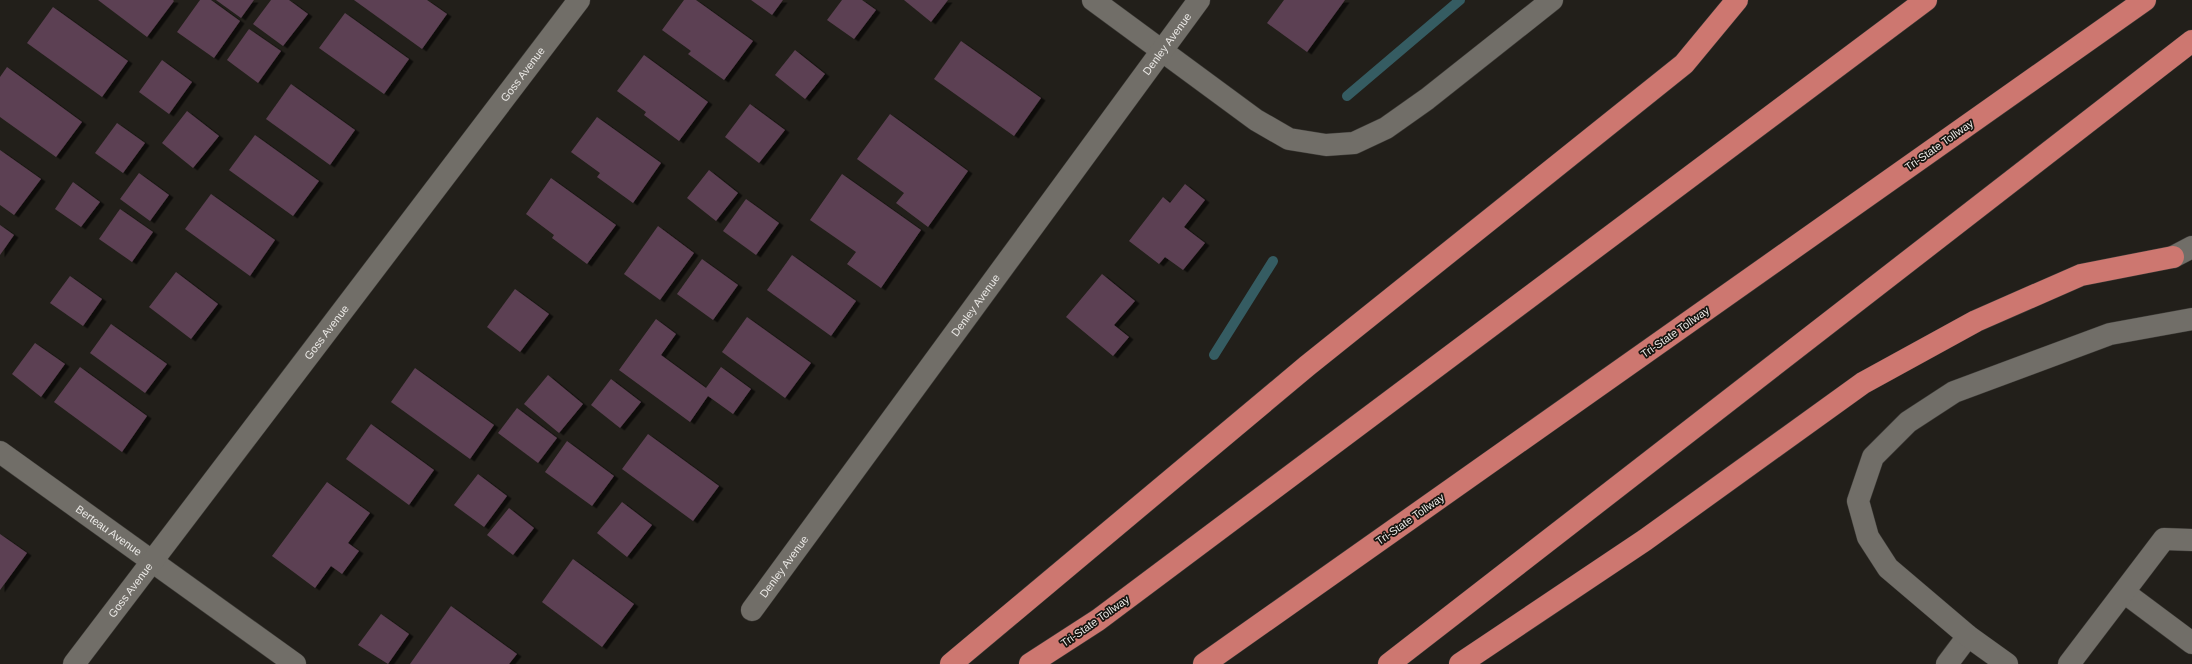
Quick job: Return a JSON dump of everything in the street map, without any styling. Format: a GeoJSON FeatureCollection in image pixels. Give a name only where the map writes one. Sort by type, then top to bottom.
{"type":"FeatureCollection","features":[{"type":"Feature","properties":{"kind":"highway"},"geometry":{"type":"LineString","coordinates":[[951,664],[1307,366],[1684,64],[1737,0]]}},
{"type":"Feature","properties":{"kind":"highway","name":"Tri-State Tollway"},"geometry":{"type":"LineString","coordinates":[[1030,664],[1104,616],[1926,0]]}},
{"type":"Feature","properties":{"kind":"highway","name":"Tri-State Tollway"},"geometry":{"type":"LineString","coordinates":[[1204,664],[2145,0]]}},
{"type":"Feature","properties":{"kind":"highway"},"geometry":{"type":"LineString","coordinates":[[1389,664],[2192,41]]}},
{"type":"Feature","properties":{"kind":"highway"},"geometry":{"type":"LineString","coordinates":[[1460,664],[1645,540],[1862,383],[1976,321],[2080,275],[2182,256]]}},
{"type":"Feature","properties":{"kind":"street","name":"Goss Avenue"},"geometry":{"type":"LineString","coordinates":[[74,664],[579,0]]}},
{"type":"Feature","properties":{"kind":"street"},"geometry":{"type":"LineString","coordinates":[[1093,0],[1162,49],[1256,120],[1289,139],[1326,145],[1354,143],[1386,128],[1427,99],[1552,0]]}},
{"type":"Feature","properties":{"kind":"street","name":"Denley Avenue"},"geometry":{"type":"LineString","coordinates":[[752,610],[1199,0]]}},
{"type":"Feature","properties":{"kind":"street"},"geometry":{"type":"LineString","coordinates":[[2182,256],[2192,247]]}},
{"type":"Feature","properties":{"kind":"street"},"geometry":{"type":"LineString","coordinates":[[2007,664],[1968,636],[1888,568],[1868,537],[1858,501],[1873,457],[1908,422],[1954,392],[2110,334],[2192,319]]}},
{"type":"Feature","properties":{"kind":"street","name":"Berteau Avenue"},"geometry":{"type":"LineString","coordinates":[[0,452],[296,664]]}},
{"type":"Feature","properties":{"kind":"street"},"geometry":{"type":"LineString","coordinates":[[2069,664],[2125,593],[2164,539],[2192,540]]}},
{"type":"Feature","properties":{"kind":"street"},"geometry":{"type":"LineString","coordinates":[[2125,593],[2192,643]]}},
{"type":"Feature","properties":{"kind":"street"},"geometry":{"type":"LineString","coordinates":[[1947,664],[1968,636]]}},
{"type":"Feature","properties":{"kind":"building"},"geometry":{"type":"Polygon","coordinates":[[[98,0],[173,0],[174,1],[147,37],[98,0]]]}},
{"type":"Feature","properties":{"kind":"building"},"geometry":{"type":"Polygon","coordinates":[[[200,0],[211,0],[240,21],[214,58],[177,32],[200,0]]]}},
{"type":"Feature","properties":{"kind":"building"},"geometry":{"type":"Polygon","coordinates":[[[216,0],[254,0],[241,18],[216,0]]]}},
{"type":"Feature","properties":{"kind":"building"},"geometry":{"type":"Polygon","coordinates":[[[271,0],[289,0],[308,14],[283,46],[253,24],[271,0]]]}},
{"type":"Feature","properties":{"kind":"building"},"geometry":{"type":"Polygon","coordinates":[[[354,0],[427,0],[447,14],[422,49],[354,0]]]}},
{"type":"Feature","properties":{"kind":"building"},"geometry":{"type":"Polygon","coordinates":[[[684,0],[696,0],[753,41],[724,80],[688,54],[691,51],[662,30],[684,0]]]}},
{"type":"Feature","properties":{"kind":"building"},"geometry":{"type":"Polygon","coordinates":[[[751,0],[783,0],[772,15],[751,0]]]}},
{"type":"Feature","properties":{"kind":"building"},"geometry":{"type":"Polygon","coordinates":[[[842,0],[862,0],[876,10],[854,39],[827,20],[842,0]]]}},
{"type":"Feature","properties":{"kind":"building"},"geometry":{"type":"Polygon","coordinates":[[[904,0],[948,0],[931,22],[904,0]]]}},
{"type":"Feature","properties":{"kind":"building"},"geometry":{"type":"Polygon","coordinates":[[[1284,0],[1345,0],[1307,52],[1267,23],[1284,0]]]}},
{"type":"Feature","properties":{"kind":"building"},"geometry":{"type":"Polygon","coordinates":[[[53,7],[128,61],[102,97],[27,43],[53,7]]]}},
{"type":"Feature","properties":{"kind":"building"},"geometry":{"type":"Polygon","coordinates":[[[345,13],[409,59],[384,94],[319,48],[345,13]]]}},
{"type":"Feature","properties":{"kind":"building"},"geometry":{"type":"Polygon","coordinates":[[[249,29],[281,51],[258,83],[227,60],[249,29]]]}},
{"type":"Feature","properties":{"kind":"building"},"geometry":{"type":"Polygon","coordinates":[[[961,41],[1041,98],[1014,136],[934,79],[961,41]]]}},
{"type":"Feature","properties":{"kind":"building"},"geometry":{"type":"Polygon","coordinates":[[[795,50],[825,74],[805,99],[775,75],[795,50]]]}},
{"type":"Feature","properties":{"kind":"building"},"geometry":{"type":"Polygon","coordinates":[[[644,55],[708,102],[679,141],[644,115],[646,112],[617,91],[644,55]]]}},
{"type":"Feature","properties":{"kind":"building"},"geometry":{"type":"Polygon","coordinates":[[[162,60],[192,82],[169,114],[139,92],[162,60]]]}},
{"type":"Feature","properties":{"kind":"building"},"geometry":{"type":"Polygon","coordinates":[[[7,67],[82,122],[56,157],[0,117],[0,77],[7,67]]]}},
{"type":"Feature","properties":{"kind":"building"},"geometry":{"type":"Polygon","coordinates":[[[291,84],[355,130],[330,165],[266,119],[291,84]]]}},
{"type":"Feature","properties":{"kind":"building"},"geometry":{"type":"Polygon","coordinates":[[[750,104],[785,130],[759,163],[725,137],[750,104]]]}},
{"type":"Feature","properties":{"kind":"building"},"geometry":{"type":"Polygon","coordinates":[[[187,111],[219,136],[193,168],[162,143],[187,111]]]}},
{"type":"Feature","properties":{"kind":"building"},"geometry":{"type":"Polygon","coordinates":[[[890,114],[968,171],[928,227],[896,203],[904,193],[857,159],[890,114]]]}},
{"type":"Feature","properties":{"kind":"building"},"geometry":{"type":"Polygon","coordinates":[[[597,117],[661,163],[633,203],[597,177],[600,173],[571,152],[597,117]]]}},
{"type":"Feature","properties":{"kind":"building"},"geometry":{"type":"Polygon","coordinates":[[[117,123],[145,143],[123,173],[95,153],[117,123]]]}},
{"type":"Feature","properties":{"kind":"building"},"geometry":{"type":"Polygon","coordinates":[[[255,135],[319,181],[293,216],[229,170],[255,135]]]}},
{"type":"Feature","properties":{"kind":"building"},"geometry":{"type":"Polygon","coordinates":[[[0,150],[41,179],[14,215],[0,205],[0,150]]]}},
{"type":"Feature","properties":{"kind":"building"},"geometry":{"type":"Polygon","coordinates":[[[709,170],[738,193],[716,221],[687,198],[709,170]]]}},
{"type":"Feature","properties":{"kind":"building"},"geometry":{"type":"Polygon","coordinates":[[[139,173],[169,195],[150,221],[120,199],[139,173]]]}},
{"type":"Feature","properties":{"kind":"building"},"geometry":{"type":"Polygon","coordinates":[[[842,174],[921,230],[881,288],[847,264],[856,252],[810,220],[842,174]]]}},
{"type":"Feature","properties":{"kind":"building"},"geometry":{"type":"Polygon","coordinates":[[[551,178],[616,225],[587,264],[552,238],[554,235],[526,214],[551,178]]]}},
{"type":"Feature","properties":{"kind":"building"},"geometry":{"type":"Polygon","coordinates":[[[73,182],[100,202],[81,227],[55,209],[73,182]]]}},
{"type":"Feature","properties":{"kind":"building"},"geometry":{"type":"Polygon","coordinates":[[[1185,184],[1205,200],[1184,227],[1205,243],[1183,270],[1165,257],[1159,264],[1129,241],[1163,197],[1170,203],[1185,184]]]}},
{"type":"Feature","properties":{"kind":"building"},"geometry":{"type":"Polygon","coordinates":[[[211,194],[275,240],[250,276],[185,229],[211,194]]]}},
{"type":"Feature","properties":{"kind":"building"},"geometry":{"type":"Polygon","coordinates":[[[746,199],[779,223],[756,255],[723,231],[746,199]]]}},
{"type":"Feature","properties":{"kind":"building"},"geometry":{"type":"Polygon","coordinates":[[[120,209],[153,232],[132,262],[99,239],[120,209]]]}},
{"type":"Feature","properties":{"kind":"building"},"geometry":{"type":"Polygon","coordinates":[[[0,225],[14,235],[0,255],[0,225]]]}},
{"type":"Feature","properties":{"kind":"building"},"geometry":{"type":"Polygon","coordinates":[[[658,226],[694,253],[660,300],[624,274],[658,226]]]}},
{"type":"Feature","properties":{"kind":"building"},"geometry":{"type":"Polygon","coordinates":[[[792,255],[856,301],[831,336],[767,290],[792,255]]]}},
{"type":"Feature","properties":{"kind":"building"},"geometry":{"type":"Polygon","coordinates":[[[702,259],[738,285],[713,320],[677,294],[702,259]]]}},
{"type":"Feature","properties":{"kind":"building"},"geometry":{"type":"Polygon","coordinates":[[[176,272],[218,304],[191,339],[149,307],[176,272]]]}},
{"type":"Feature","properties":{"kind":"building"},"geometry":{"type":"Polygon","coordinates":[[[1102,274],[1135,301],[1114,325],[1129,337],[1113,356],[1066,317],[1102,274]]]}},
{"type":"Feature","properties":{"kind":"building"},"geometry":{"type":"Polygon","coordinates":[[[70,276],[102,299],[83,326],[50,303],[70,276]]]}},
{"type":"Feature","properties":{"kind":"building"},"geometry":{"type":"Polygon","coordinates":[[[515,289],[549,314],[520,352],[487,327],[515,289]]]}},
{"type":"Feature","properties":{"kind":"building"},"geometry":{"type":"Polygon","coordinates":[[[747,317],[811,363],[785,398],[722,352],[747,317]]]}},
{"type":"Feature","properties":{"kind":"building"},"geometry":{"type":"Polygon","coordinates":[[[656,319],[676,334],[661,355],[706,388],[721,367],[751,389],[733,414],[708,396],[690,422],[619,370],[656,319]]]}},
{"type":"Feature","properties":{"kind":"building"},"geometry":{"type":"Polygon","coordinates":[[[111,324],[167,364],[145,393],[90,353],[111,324]]]}},
{"type":"Feature","properties":{"kind":"building"},"geometry":{"type":"Polygon","coordinates":[[[35,343],[65,364],[41,397],[12,374],[35,343]]]}},
{"type":"Feature","properties":{"kind":"building"},"geometry":{"type":"Polygon","coordinates":[[[80,367],[147,416],[122,452],[54,402],[80,367]]]}},
{"type":"Feature","properties":{"kind":"building"},"geometry":{"type":"Polygon","coordinates":[[[415,368],[494,425],[470,459],[391,402],[415,368]]]}},
{"type":"Feature","properties":{"kind":"building"},"geometry":{"type":"Polygon","coordinates":[[[548,375],[583,404],[559,433],[524,404],[548,375]]]}},
{"type":"Feature","properties":{"kind":"building"},"geometry":{"type":"Polygon","coordinates":[[[611,379],[641,402],[620,428],[591,405],[611,379]]]}},
{"type":"Feature","properties":{"kind":"building"},"geometry":{"type":"Polygon","coordinates":[[[517,408],[557,438],[538,463],[498,433],[517,408]]]}},
{"type":"Feature","properties":{"kind":"building"},"geometry":{"type":"Polygon","coordinates":[[[371,424],[434,470],[409,505],[346,459],[371,424]]]}},
{"type":"Feature","properties":{"kind":"building"},"geometry":{"type":"Polygon","coordinates":[[[648,434],[719,486],[693,521],[622,469],[648,434]]]}},
{"type":"Feature","properties":{"kind":"building"},"geometry":{"type":"Polygon","coordinates":[[[567,441],[614,476],[592,506],[545,472],[567,441]]]}},
{"type":"Feature","properties":{"kind":"building"},"geometry":{"type":"Polygon","coordinates":[[[478,474],[507,496],[484,527],[454,505],[478,474]]]}},
{"type":"Feature","properties":{"kind":"building"},"geometry":{"type":"Polygon","coordinates":[[[327,482],[370,513],[348,543],[359,551],[342,574],[331,566],[315,588],[272,556],[327,482]]]}},
{"type":"Feature","properties":{"kind":"building"},"geometry":{"type":"Polygon","coordinates":[[[622,502],[652,525],[627,557],[597,533],[622,502]]]}},
{"type":"Feature","properties":{"kind":"building"},"geometry":{"type":"Polygon","coordinates":[[[509,508],[534,528],[513,555],[487,535],[509,508]]]}},
{"type":"Feature","properties":{"kind":"building"},"geometry":{"type":"Polygon","coordinates":[[[0,534],[27,553],[0,590],[0,534]]]}},
{"type":"Feature","properties":{"kind":"building"},"geometry":{"type":"Polygon","coordinates":[[[573,559],[634,604],[602,647],[542,602],[573,559]]]}},
{"type":"Feature","properties":{"kind":"building"},"geometry":{"type":"Polygon","coordinates":[[[451,606],[517,654],[509,664],[410,664],[451,606]]]}},
{"type":"Feature","properties":{"kind":"building"},"geometry":{"type":"Polygon","coordinates":[[[381,614],[409,634],[388,664],[358,645],[381,614]]]}},
{"type":"Feature","properties":{"kind":"waterway"},"geometry":{"type":"LineString","coordinates":[[1347,96],[1460,0]]}},
{"type":"Feature","properties":{"kind":"waterway"},"geometry":{"type":"LineString","coordinates":[[1214,355],[1273,261]]}}]}
